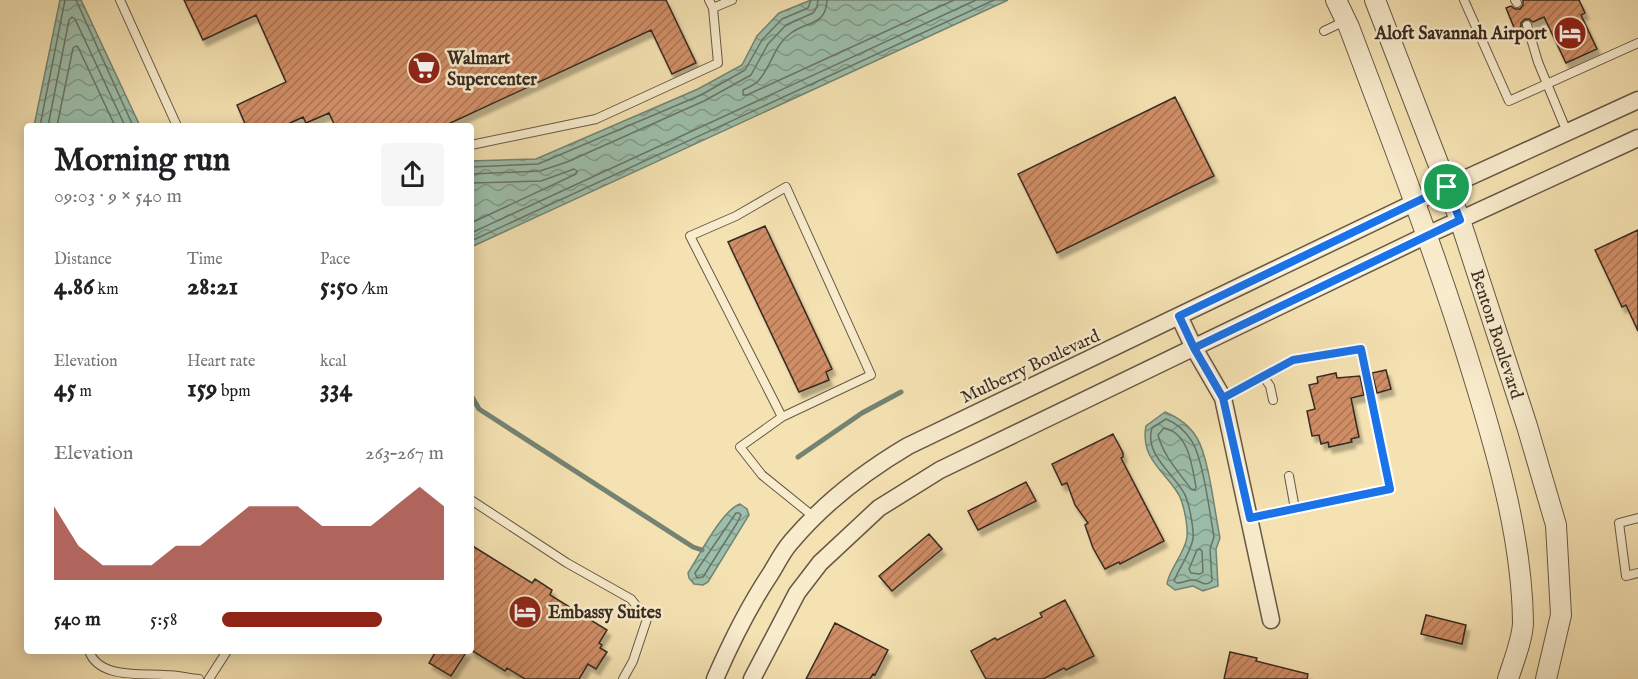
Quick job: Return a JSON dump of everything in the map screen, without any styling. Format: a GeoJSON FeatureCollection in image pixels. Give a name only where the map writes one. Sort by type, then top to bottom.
{"type":"FeatureCollection","features":[{"type":"Feature","properties":{"kind":"street","name":"Benton Boulevard"},"geometry":{"type":"LineString","coordinates":[[1336,0],[1416,203],[1491,431],[1515,530],[1523,624],[1508,679]]}},
{"type":"Feature","properties":{"kind":"street","name":"Benton Boulevard"},"geometry":{"type":"LineString","coordinates":[[1375,0],[1460,220],[1527,426],[1556,525],[1561,615],[1546,679]]}},
{"type":"Feature","properties":{"kind":"street","name":"Mulberry Boulevard"},"geometry":{"type":"LineString","coordinates":[[715,679],[752,602],[789,544],[814,517],[858,478],[908,446],[1447,187],[1638,100]]}},
{"type":"Feature","properties":{"kind":"street"},"geometry":{"type":"LineString","coordinates":[[752,679],[797,593],[820,563],[879,508],[940,470],[1427,235],[1638,138]]}},
{"type":"Feature","properties":{"kind":"street"},"geometry":{"type":"LineString","coordinates":[[1179,316],[1194,348],[1223,398],[1271,620]]}},
{"type":"Feature","properties":{"kind":"lane"},"geometry":{"type":"LineString","coordinates":[[120,0],[176,123]]}},
{"type":"Feature","properties":{"kind":"lane"},"geometry":{"type":"LineString","coordinates":[[474,144],[596,119],[718,63],[711,4],[732,0]]}},
{"type":"Feature","properties":{"kind":"lane"},"geometry":{"type":"LineString","coordinates":[[1464,0],[1509,101],[1638,43]]}},
{"type":"Feature","properties":{"kind":"lane"},"geometry":{"type":"LineString","coordinates":[[1324,32],[1346,21]]}},
{"type":"Feature","properties":{"kind":"lane"},"geometry":{"type":"LineString","coordinates":[[1527,25],[1538,62],[1567,132]]}},
{"type":"Feature","properties":{"kind":"lane"},"geometry":{"type":"LineString","coordinates":[[782,417],[690,236],[736,216],[786,186],[872,375],[782,417],[740,447],[762,475],[814,517]]}},
{"type":"Feature","properties":{"kind":"lane"},"geometry":{"type":"LineString","coordinates":[[1223,398],[1293,360],[1361,349],[1390,489],[1250,518]]}},
{"type":"Feature","properties":{"kind":"lane"},"geometry":{"type":"LineString","coordinates":[[1263,376],[1270,386],[1274,400]]}},
{"type":"Feature","properties":{"kind":"lane"},"geometry":{"type":"LineString","coordinates":[[1289,476],[1295,508]]}},
{"type":"Feature","properties":{"kind":"lane"},"geometry":{"type":"LineString","coordinates":[[474,503],[567,563],[631,599],[647,619],[633,661],[623,679]]}},
{"type":"Feature","properties":{"kind":"lane"},"geometry":{"type":"LineString","coordinates":[[1638,518],[1619,523],[1626,576],[1638,573]]}},
{"type":"Feature","properties":{"kind":"lane"},"geometry":{"type":"LineString","coordinates":[[90,654],[106,670],[118,675],[167,675],[200,679]]}},
{"type":"Feature","properties":{"kind":"lane"},"geometry":{"type":"LineString","coordinates":[[209,679],[226,654]]}},
{"type":"Feature","properties":{"kind":"water"},"geometry":{"type":"Polygon","coordinates":[[[60,0],[81,0],[139,123],[35,123],[60,0]]]}},
{"type":"Feature","properties":{"kind":"water"},"geometry":{"type":"Polygon","coordinates":[[[811,0],[1008,0],[474,246],[474,161],[536,159],[698,89],[742,65],[757,36],[779,13],[811,0]]]}},
{"type":"Feature","properties":{"kind":"water"},"geometry":{"type":"Polygon","coordinates":[[[1165,412],[1183,422],[1197,438],[1208,472],[1220,538],[1216,549],[1218,586],[1203,591],[1193,586],[1175,590],[1167,584],[1170,573],[1186,543],[1187,532],[1179,495],[1150,456],[1145,437],[1146,426],[1165,412]]]}},
{"type":"Feature","properties":{"kind":"water"},"geometry":{"type":"Polygon","coordinates":[[[740,504],[747,509],[749,515],[708,582],[703,585],[694,584],[688,573],[719,524],[733,508],[740,504]]]}},
{"type":"Feature","properties":{"kind":"building","name":"Walmart Supercenter"},"geometry":{"type":"Polygon","coordinates":[[[184,0],[666,0],[696,63],[672,74],[651,30],[450,123],[334,123],[329,113],[306,123],[303,117],[290,123],[245,123],[237,105],[286,82],[256,15],[203,40],[184,0]]]}},
{"type":"Feature","properties":{"kind":"building","name":"Aloft Savannah Airport"},"geometry":{"type":"Polygon","coordinates":[[[1523,0],[1579,0],[1585,13],[1581,15],[1597,49],[1566,63],[1544,17],[1533,22],[1525,19],[1521,27],[1515,30],[1506,8],[1511,6],[1520,9],[1523,0]]]}},
{"type":"Feature","properties":{"kind":"building"},"geometry":{"type":"Polygon","coordinates":[[[1175,97],[1214,176],[1057,253],[1018,174],[1175,97]]]}},
{"type":"Feature","properties":{"kind":"building"},"geometry":{"type":"Polygon","coordinates":[[[765,226],[832,369],[826,372],[829,380],[799,392],[728,242],[765,226]]]}},
{"type":"Feature","properties":{"kind":"building"},"geometry":{"type":"Polygon","coordinates":[[[1638,230],[1638,331],[1626,305],[1622,307],[1595,250],[1638,230]]]}},
{"type":"Feature","properties":{"kind":"building"},"geometry":{"type":"Polygon","coordinates":[[[1386,370],[1391,389],[1377,393],[1372,373],[1386,370]]]}},
{"type":"Feature","properties":{"kind":"building"},"geometry":{"type":"Polygon","coordinates":[[[1336,373],[1337,378],[1360,376],[1364,395],[1351,398],[1359,437],[1351,439],[1352,442],[1329,447],[1328,442],[1321,444],[1319,435],[1312,436],[1307,411],[1315,409],[1309,385],[1318,383],[1317,377],[1336,373]]]}},
{"type":"Feature","properties":{"kind":"building"},"geometry":{"type":"Polygon","coordinates":[[[1113,434],[1123,453],[1121,458],[1164,541],[1120,564],[1119,562],[1105,569],[1093,548],[1085,525],[1088,523],[1075,505],[1067,483],[1062,485],[1052,464],[1113,434]]]}},
{"type":"Feature","properties":{"kind":"building"},"geometry":{"type":"Polygon","coordinates":[[[1026,482],[1036,501],[978,530],[968,511],[1026,482]]]}},
{"type":"Feature","properties":{"kind":"building"},"geometry":{"type":"Polygon","coordinates":[[[929,534],[942,549],[892,591],[879,576],[929,534]]]}},
{"type":"Feature","properties":{"kind":"building","name":"Embassy Suites"},"geometry":{"type":"Polygon","coordinates":[[[474,547],[532,583],[535,579],[552,590],[550,595],[607,630],[599,643],[602,645],[600,648],[607,652],[596,669],[588,664],[579,679],[525,679],[507,668],[505,671],[474,652],[474,547]]]}},
{"type":"Feature","properties":{"kind":"building"},"geometry":{"type":"Polygon","coordinates":[[[1065,600],[1094,656],[1043,679],[986,679],[971,651],[1042,617],[1040,613],[1065,600]]]}},
{"type":"Feature","properties":{"kind":"building"},"geometry":{"type":"Polygon","coordinates":[[[1426,615],[1466,625],[1462,644],[1421,634],[1426,615]]]}},
{"type":"Feature","properties":{"kind":"building"},"geometry":{"type":"Polygon","coordinates":[[[835,623],[888,650],[875,675],[873,674],[870,679],[806,679],[835,623]]]}},
{"type":"Feature","properties":{"kind":"building"},"geometry":{"type":"Polygon","coordinates":[[[1230,652],[1308,674],[1307,679],[1224,679],[1230,652]]]}},
{"type":"Feature","properties":{"kind":"building"},"geometry":{"type":"Polygon","coordinates":[[[434,654],[465,654],[451,676],[429,663],[434,654]]]}},
{"type":"Feature","properties":{"kind":"waterway"},"geometry":{"type":"LineString","coordinates":[[798,457],[862,413],[901,392]]}},
{"type":"Feature","properties":{"kind":"waterway"},"geometry":{"type":"LineString","coordinates":[[474,400],[479,409],[693,547],[702,550]]}},
{"type":"Feature","properties":{"kind":"place","name":"Aloft Savannah Airport"},"geometry":{"type":"Point","coordinates":[1570,33]}},
{"type":"Feature","properties":{"kind":"place","name":"Walmart Supercenter"},"geometry":{"type":"Point","coordinates":[424,68]}},
{"type":"Feature","properties":{"kind":"place","name":"Embassy Suites"},"geometry":{"type":"Point","coordinates":[525,612]}},
{"type":"Feature","properties":{"kind":"route"},"geometry":{"type":"LineString","coordinates":[[1447,187],[1179,316],[1194,348],[1223,398],[1250,518],[1390,489],[1361,349],[1293,360],[1223,398],[1194,348],[1460,220],[1447,187]]}}]}
